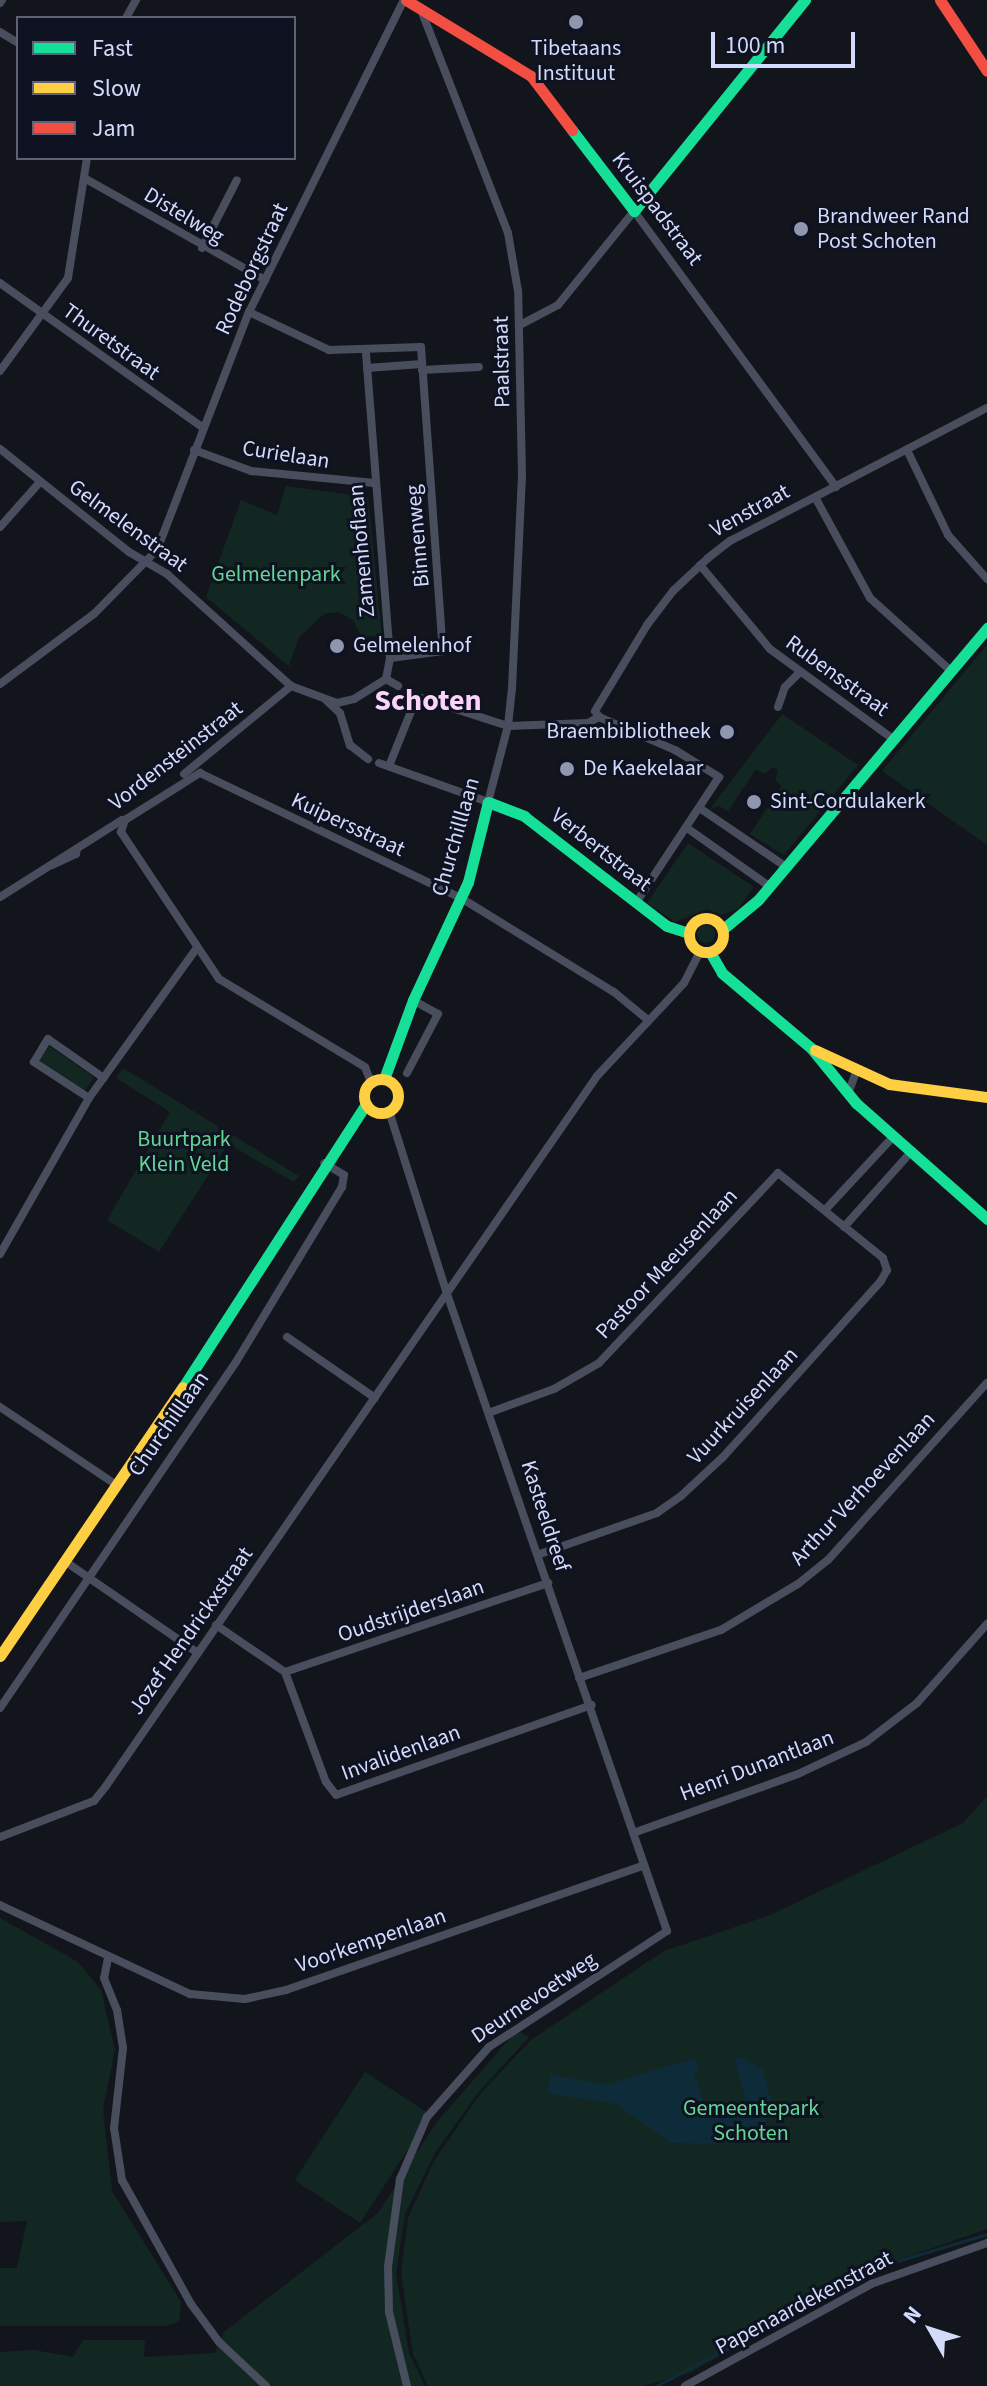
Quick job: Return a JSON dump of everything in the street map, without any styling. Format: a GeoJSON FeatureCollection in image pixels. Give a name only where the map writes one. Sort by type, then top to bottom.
{"type":"FeatureCollection","features":[{"type":"Feature","properties":{"kind":"street","name":"Kruispadstraat"},"geometry":{"type":"LineString","coordinates":[[405,0],[423,15],[470,36],[531,76],[700,299],[836,487]]}},
{"type":"Feature","properties":{"kind":"street","name":"Rodeborgstraat"},"geometry":{"type":"LineString","coordinates":[[150,560],[249,312],[405,0]]}},
{"type":"Feature","properties":{"kind":"street"},"geometry":{"type":"LineString","coordinates":[[520,325],[558,305],[805,0]]}},
{"type":"Feature","properties":{"kind":"street"},"geometry":{"type":"LineString","coordinates":[[940,0],[987,71]]}},
{"type":"Feature","properties":{"kind":"street","name":"Paalstraat"},"geometry":{"type":"LineString","coordinates":[[423,15],[508,233],[520,325],[522,475],[508,726]]}},
{"type":"Feature","properties":{"kind":"street"},"geometry":{"type":"LineString","coordinates":[[0,371],[68,278],[87,160]]}},
{"type":"Feature","properties":{"kind":"street","name":"Distelweg"},"geometry":{"type":"LineString","coordinates":[[86,179],[202,248],[265,280]]}},
{"type":"Feature","properties":{"kind":"street"},"geometry":{"type":"LineString","coordinates":[[202,248],[237,180]]}},
{"type":"Feature","properties":{"kind":"street","name":"Thuretstraat"},"geometry":{"type":"LineString","coordinates":[[0,283],[203,428]]}},
{"type":"Feature","properties":{"kind":"street"},"geometry":{"type":"LineString","coordinates":[[249,312],[329,350],[366,352],[421,347],[422,367]]}},
{"type":"Feature","properties":{"kind":"street","name":"Zamenhoflaan"},"geometry":{"type":"LineString","coordinates":[[366,352],[390,658],[386,679]]}},
{"type":"Feature","properties":{"kind":"street","name":"Binnenweg"},"geometry":{"type":"LineString","coordinates":[[390,658],[443,651],[422,367]]}},
{"type":"Feature","properties":{"kind":"street"},"geometry":{"type":"LineString","coordinates":[[367,368],[479,367]]}},
{"type":"Feature","properties":{"kind":"street","name":"Venstraat"},"geometry":{"type":"LineString","coordinates":[[599,717],[595,711],[647,625],[700,565],[730,541],[987,408]]}},
{"type":"Feature","properties":{"kind":"street","name":"Gelmelenstraat"},"geometry":{"type":"LineString","coordinates":[[0,449],[39,483],[137,557],[150,560],[291,686],[326,700]]}},
{"type":"Feature","properties":{"kind":"street","name":"Curielaan"},"geometry":{"type":"LineString","coordinates":[[194,450],[264,473],[374,483]]}},
{"type":"Feature","properties":{"kind":"street"},"geometry":{"type":"LineString","coordinates":[[907,450],[948,535],[987,579]]}},
{"type":"Feature","properties":{"kind":"street"},"geometry":{"type":"LineString","coordinates":[[0,527],[39,483]]}},
{"type":"Feature","properties":{"kind":"street"},"geometry":{"type":"LineString","coordinates":[[815,497],[870,598],[951,671]]}},
{"type":"Feature","properties":{"kind":"street"},"geometry":{"type":"LineString","coordinates":[[0,684],[94,614],[150,560]]}},
{"type":"Feature","properties":{"kind":"street","name":"Rubensstraat"},"geometry":{"type":"LineString","coordinates":[[700,565],[770,649],[893,739]]}},
{"type":"Feature","properties":{"kind":"street"},"geometry":{"type":"LineString","coordinates":[[723,929],[739,920],[769,886],[987,628]]}},
{"type":"Feature","properties":{"kind":"street"},"geometry":{"type":"LineString","coordinates":[[778,707],[785,687],[799,673]]}},
{"type":"Feature","properties":{"kind":"street"},"geometry":{"type":"LineString","coordinates":[[326,700],[354,699],[386,679],[398,686]]}},
{"type":"Feature","properties":{"kind":"street","name":"Vordensteinstraat"},"geometry":{"type":"LineString","coordinates":[[0,897],[51,865],[64,852],[77,849],[104,829],[117,826],[291,686]]}},
{"type":"Feature","properties":{"kind":"street"},"geometry":{"type":"LineString","coordinates":[[488,802],[384,765],[412,696],[508,726],[588,723],[599,717],[675,750],[719,777],[701,809],[636,903]]}},
{"type":"Feature","properties":{"kind":"street"},"geometry":{"type":"LineString","coordinates":[[326,700],[340,713],[350,745],[368,759]]}},
{"type":"Feature","properties":{"kind":"street","name":"Churchilllaan"},"geometry":{"type":"LineString","coordinates":[[384,1079],[413,1000],[461,898],[508,726]]}},
{"type":"Feature","properties":{"kind":"street","name":"Vordensteinstraat"},"geometry":{"type":"LineString","coordinates":[[193,774],[125,820],[121,832],[196,949]]}},
{"type":"Feature","properties":{"kind":"street","name":"Kuipersstraat"},"geometry":{"type":"LineString","coordinates":[[193,774],[461,898],[614,992],[648,1020]]}},
{"type":"Feature","properties":{"kind":"street","name":"Verbertstraat"},"geometry":{"type":"LineString","coordinates":[[488,802],[524,816],[667,926],[689,933]]}},
{"type":"Feature","properties":{"kind":"street"},"geometry":{"type":"LineString","coordinates":[[701,809],[785,866]]}},
{"type":"Feature","properties":{"kind":"street"},"geometry":{"type":"LineString","coordinates":[[687,828],[769,886]]}},
{"type":"Feature","properties":{"kind":"street"},"geometry":{"type":"LineString","coordinates":[[723,929],[704,917],[689,933],[722,973],[811,1048],[848,1094],[987,1219]]}},
{"type":"Feature","properties":{"kind":"street"},"geometry":{"type":"LineString","coordinates":[[705,952],[720,946],[723,929]]}},
{"type":"Feature","properties":{"kind":"street"},"geometry":{"type":"LineString","coordinates":[[0,1254],[89,1098],[196,949],[219,979],[365,1067],[371,1082]]}},
{"type":"Feature","properties":{"kind":"street","name":"Jozef Hendrickxstraat"},"geometry":{"type":"LineString","coordinates":[[0,1837],[94,1801],[597,1076],[696,967],[705,952]]}},
{"type":"Feature","properties":{"kind":"street"},"geometry":{"type":"LineString","coordinates":[[407,1073],[438,1014],[413,1000]]}},
{"type":"Feature","properties":{"kind":"street"},"geometry":{"type":"LineString","coordinates":[[89,1098],[34,1062],[48,1039],[104,1078]]}},
{"type":"Feature","properties":{"kind":"street"},"geometry":{"type":"LineString","coordinates":[[811,1048],[856,1072],[889,1084],[985,1095]]}},
{"type":"Feature","properties":{"kind":"street"},"geometry":{"type":"LineString","coordinates":[[848,1094],[856,1072]]}},
{"type":"Feature","properties":{"kind":"street"},"geometry":{"type":"LineString","coordinates":[[384,1079],[395,1085],[399,1096],[389,1111],[379,1113],[366,1104],[365,1092],[371,1082],[384,1079]]}},
{"type":"Feature","properties":{"kind":"street","name":"Churchilllaan"},"geometry":{"type":"LineString","coordinates":[[0,1656],[118,1486],[324,1163],[366,1104]]}},
{"type":"Feature","properties":{"kind":"street","name":"Kasteeldreef"},"geometry":{"type":"LineString","coordinates":[[389,1111],[446,1291],[491,1412],[579,1678],[592,1705],[636,1832],[667,1931]]}},
{"type":"Feature","properties":{"kind":"street"},"geometry":{"type":"LineString","coordinates":[[826,1209],[893,1137]]}},
{"type":"Feature","properties":{"kind":"street"},"geometry":{"type":"LineString","coordinates":[[844,1227],[911,1152]]}},
{"type":"Feature","properties":{"kind":"street","name":"Churchilllaan"},"geometry":{"type":"LineString","coordinates":[[0,1708],[236,1362],[342,1187],[344,1175],[324,1163]]}},
{"type":"Feature","properties":{"kind":"street","name":"Vuurkruisenlaan"},"geometry":{"type":"LineString","coordinates":[[540,1554],[657,1513],[723,1457],[881,1281],[887,1270],[883,1258],[778,1173]]}},
{"type":"Feature","properties":{"kind":"street","name":"Pastoor Meeusenlaan"},"geometry":{"type":"LineString","coordinates":[[491,1412],[554,1389],[599,1363],[778,1173]]}},
{"type":"Feature","properties":{"kind":"street"},"geometry":{"type":"LineString","coordinates":[[287,1337],[375,1398]]}},
{"type":"Feature","properties":{"kind":"street","name":"Arthur Verhoevenlaan"},"geometry":{"type":"LineString","coordinates":[[579,1678],[721,1630],[798,1584],[828,1560],[987,1383]]}},
{"type":"Feature","properties":{"kind":"street"},"geometry":{"type":"LineString","coordinates":[[0,1407],[118,1486]]}},
{"type":"Feature","properties":{"kind":"street"},"geometry":{"type":"LineString","coordinates":[[66,1562],[198,1653]]}},
{"type":"Feature","properties":{"kind":"street","name":"Oudstrijderslaan"},"geometry":{"type":"LineString","coordinates":[[285,1672],[548,1583]]}},
{"type":"Feature","properties":{"kind":"street","name":"Henri Dunantlaan"},"geometry":{"type":"LineString","coordinates":[[636,1832],[798,1774],[866,1742],[917,1703],[987,1624]]}},
{"type":"Feature","properties":{"kind":"street"},"geometry":{"type":"LineString","coordinates":[[216,1625],[285,1672]]}},
{"type":"Feature","properties":{"kind":"street","name":"Invalidenlaan"},"geometry":{"type":"LineString","coordinates":[[285,1672],[326,1782],[336,1795],[592,1705]]}},
{"type":"Feature","properties":{"kind":"street","name":"Voorkempenlaan"},"geometry":{"type":"LineString","coordinates":[[108,1958],[190,1994],[245,1999],[286,1990],[644,1865]]}},
{"type":"Feature","properties":{"kind":"street"},"geometry":{"type":"LineString","coordinates":[[0,1905],[108,1958],[104,1978],[117,2010],[123,2048],[114,2128],[122,2180],[191,2304],[219,2342],[266,2386]]}},
{"type":"Feature","properties":{"kind":"street","name":"Deurnevoetweg"},"geometry":{"type":"LineString","coordinates":[[407,2386],[389,2312],[388,2267],[400,2179],[427,2117],[489,2047],[667,1931]]}},
{"type":"Feature","properties":{"kind":"street","name":"Papenaardekenstraat"},"geometry":{"type":"LineString","coordinates":[[685,2386],[871,2284],[987,2243]]}},
{"type":"Feature","properties":{"kind":"green space","name":"Gelmelenpark"},"geometry":{"type":"Polygon","coordinates":[[[286,486],[368,497],[382,636],[361,636],[353,620],[338,612],[324,614],[299,637],[289,666],[206,597],[241,500],[277,515],[286,486]]]}},
{"type":"Feature","properties":{"kind":"green space"},"geometry":{"type":"Polygon","coordinates":[[[987,645],[987,845],[882,771],[987,645]]]}},
{"type":"Feature","properties":{"kind":"green space"},"geometry":{"type":"Polygon","coordinates":[[[782,714],[858,765],[784,855],[750,834],[782,786],[775,780],[778,770],[773,767],[765,774],[756,769],[728,811],[719,806],[710,809],[782,714]]]}},
{"type":"Feature","properties":{"kind":"green space"},"geometry":{"type":"Polygon","coordinates":[[[688,843],[754,887],[739,908],[722,915],[707,909],[675,922],[647,903],[688,843]]]}},
{"type":"Feature","properties":{"kind":"green space"},"geometry":{"type":"Polygon","coordinates":[[[706,925],[715,934],[706,943],[697,934],[706,925]]]}},
{"type":"Feature","properties":{"kind":"green space"},"geometry":{"type":"Polygon","coordinates":[[[49,1046],[94,1078],[84,1091],[39,1060],[49,1046]]]}},
{"type":"Feature","properties":{"kind":"green space","name":"Buurtpark Klein Veld"},"geometry":{"type":"Polygon","coordinates":[[[123,1068],[299,1176],[294,1182],[228,1144],[159,1252],[107,1220],[170,1112],[116,1078],[123,1068]]]}},
{"type":"Feature","properties":{"kind":"green space","name":"Gemeentepark Schoten"},"geometry":{"type":"Polygon","coordinates":[[[987,1796],[987,2229],[881,2266],[689,2373],[644,2386],[428,2386],[413,2354],[401,2273],[408,2218],[434,2161],[480,2094],[531,2040],[664,1951],[768,1916],[963,1823],[987,1796]]]}},
{"type":"Feature","properties":{"kind":"green space"},"geometry":{"type":"Polygon","coordinates":[[[0,1918],[78,1962],[101,1990],[115,2050],[103,2109],[112,2191],[181,2302],[179,2321],[166,2326],[0,2326],[0,2268],[17,2268],[27,2221],[0,2222],[0,1918]]]}},
{"type":"Feature","properties":{"kind":"green space"},"geometry":{"type":"Polygon","coordinates":[[[517,2030],[529,2037],[477,2094],[435,2153],[405,2214],[396,2274],[409,2353],[425,2386],[0,2386],[0,2352],[34,2350],[73,2357],[83,2340],[145,2340],[144,2357],[215,2353],[224,2332],[378,2213],[436,2123],[517,2030]]]}},
{"type":"Feature","properties":{"kind":"green space"},"geometry":{"type":"Polygon","coordinates":[[[365,2072],[430,2114],[360,2223],[295,2180],[365,2072]]]}},
{"type":"Feature","properties":{"kind":"water"},"geometry":{"type":"Polygon","coordinates":[[[741,2057],[762,2069],[774,2109],[763,2126],[719,2144],[671,2143],[616,2104],[547,2093],[551,2075],[607,2085],[694,2058],[699,2069],[694,2074],[708,2115],[746,2101],[734,2059],[741,2057]]]}},
{"type":"Feature","properties":{"kind":"waterway"},"geometry":{"type":"LineString","coordinates":[[656,2386],[881,2266],[987,2234]]}},
{"type":"Feature","properties":{"kind":"traffic: fast"},"geometry":{"type":"LineString","coordinates":[[572,130],[634,211],[805,0]]}},
{"type":"Feature","properties":{"kind":"traffic: fast"},"geometry":{"type":"LineString","coordinates":[[723,929],[758,900],[987,628]]}},
{"type":"Feature","properties":{"kind":"traffic: fast"},"geometry":{"type":"LineString","coordinates":[[384,1079],[413,1000],[468,882],[488,802],[524,816],[667,926],[689,933]]}},
{"type":"Feature","properties":{"kind":"traffic: fast"},"geometry":{"type":"LineString","coordinates":[[710,952],[722,973],[811,1048],[856,1103],[987,1219]]}},
{"type":"Feature","properties":{"kind":"traffic: fast"},"geometry":{"type":"LineString","coordinates":[[183,1387],[366,1104]]}},
{"type":"Feature","properties":{"kind":"traffic: slow"},"geometry":{"type":"LineString","coordinates":[[706,918],[718,923],[723,935],[718,947],[706,952],[694,947],[689,935],[694,923],[706,918]]}},
{"type":"Feature","properties":{"kind":"traffic: slow"},"geometry":{"type":"LineString","coordinates":[[815,1050],[889,1084],[987,1097]]}},
{"type":"Feature","properties":{"kind":"traffic: slow"},"geometry":{"type":"LineString","coordinates":[[381,1079],[393,1084],[398,1096],[393,1108],[381,1113],[369,1108],[364,1096],[369,1084],[381,1079]]}},
{"type":"Feature","properties":{"kind":"traffic: slow"},"geometry":{"type":"LineString","coordinates":[[0,1656],[183,1387]]}},
{"type":"Feature","properties":{"kind":"traffic: jam"},"geometry":{"type":"LineString","coordinates":[[406,0],[531,76],[572,130]]}},
{"type":"Feature","properties":{"kind":"traffic: jam"},"geometry":{"type":"LineString","coordinates":[[940,0],[987,71]]}},
{"type":"Feature","properties":{"kind":"place","name":"Tibetaans Instituut"},"geometry":{"type":"Point","coordinates":[576,22]}},
{"type":"Feature","properties":{"kind":"place","name":"Brandweer Rand Post Schoten"},"geometry":{"type":"Point","coordinates":[801,229]}},
{"type":"Feature","properties":{"kind":"place","name":"Gelmelenhof"},"geometry":{"type":"Point","coordinates":[337,646]}},
{"type":"Feature","properties":{"kind":"place","name":"Braembibliotheek"},"geometry":{"type":"Point","coordinates":[727,732]}},
{"type":"Feature","properties":{"kind":"place","name":"De Kaekelaar"},"geometry":{"type":"Point","coordinates":[567,769]}},
{"type":"Feature","properties":{"kind":"place","name":"Sint-Cordulakerk"},"geometry":{"type":"Point","coordinates":[754,802]}},
{"type":"Feature","properties":{"kind":"district","name":"Schoten"},"geometry":{"type":"Point","coordinates":[428,701]}}]}
